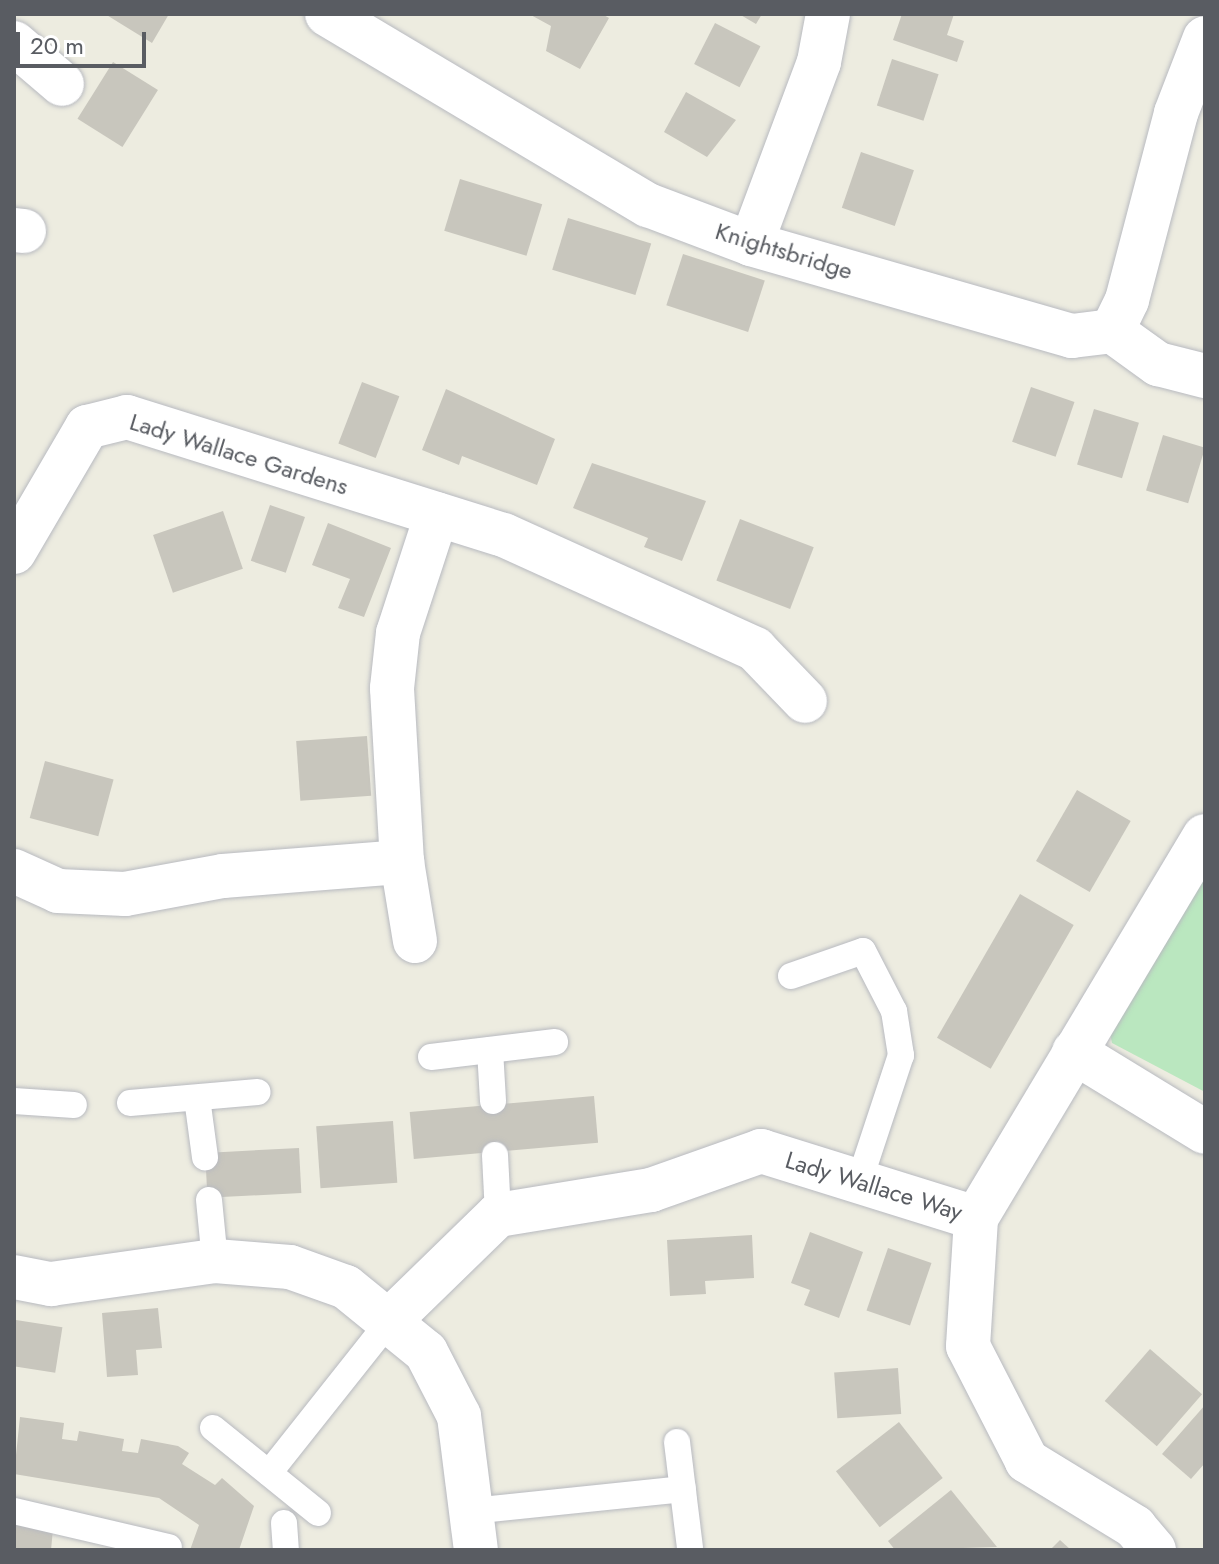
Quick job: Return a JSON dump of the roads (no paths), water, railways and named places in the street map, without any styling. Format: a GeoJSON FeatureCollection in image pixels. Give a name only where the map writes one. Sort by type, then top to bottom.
{"type":"FeatureCollection","features":[{"type":"Feature","properties":{"kind":"street","name":"Knightsbridge"},"geometry":{"type":"LineString","coordinates":[[327,14],[480,100],[648,205],[751,244],[1072,336],[1112,331]]}},
{"type":"Feature","properties":{"kind":"street"},"geometry":{"type":"LineString","coordinates":[[751,244],[819,62],[828,14]]}},
{"type":"Feature","properties":{"kind":"street"},"geometry":{"type":"LineString","coordinates":[[26,34],[62,84]]}},
{"type":"Feature","properties":{"kind":"street"},"geometry":{"type":"LineString","coordinates":[[1205,38],[1112,331],[1158,364],[1205,376]]}},
{"type":"Feature","properties":{"kind":"street","name":"Lady Wallace Gardens"},"geometry":{"type":"LineString","coordinates":[[14,552],[87,427],[127,417],[504,535],[755,649],[805,701]]}},
{"type":"Feature","properties":{"kind":"street"},"geometry":{"type":"LineString","coordinates":[[415,941],[402,862],[392,688],[398,633],[437,514]]}},
{"type":"Feature","properties":{"kind":"street"},"geometry":{"type":"LineString","coordinates":[[1154,1550],[1135,1527],[1027,1461],[968,1346],[976,1218],[1205,836]]}},
{"type":"Feature","properties":{"kind":"street"},"geometry":{"type":"LineString","coordinates":[[14,871],[58,891],[125,894],[223,876],[402,862]]}},
{"type":"Feature","properties":{"kind":"street"},"geometry":{"type":"LineString","coordinates":[[1074,1052],[1205,1132]]}},
{"type":"Feature","properties":{"kind":"street","name":"Lady Wallace Way"},"geometry":{"type":"LineString","coordinates":[[498,1215],[651,1190],[761,1151],[976,1218]]}},
{"type":"Feature","properties":{"kind":"street"},"geometry":{"type":"LineString","coordinates":[[392,1318],[498,1215]]}},
{"type":"Feature","properties":{"kind":"street"},"geometry":{"type":"LineString","coordinates":[[14,1277],[51,1284],[215,1261],[290,1267],[346,1287],[392,1318],[426,1352],[459,1416],[474,1531]]}},
{"type":"Feature","properties":{"kind":"lane"},"geometry":{"type":"LineString","coordinates":[[791,976],[863,951],[894,1011],[901,1055],[859,1182]]}},
{"type":"Feature","properties":{"kind":"lane"},"geometry":{"type":"LineString","coordinates":[[431,1057],[555,1042]]}},
{"type":"Feature","properties":{"kind":"lane"},"geometry":{"type":"LineString","coordinates":[[490,1050],[493,1101]]}},
{"type":"Feature","properties":{"kind":"lane"},"geometry":{"type":"LineString","coordinates":[[130,1103],[258,1092]]}},
{"type":"Feature","properties":{"kind":"lane"},"geometry":{"type":"LineString","coordinates":[[197,1098],[205,1157]]}},
{"type":"Feature","properties":{"kind":"lane"},"geometry":{"type":"LineString","coordinates":[[14,1103],[74,1105]]}},
{"type":"Feature","properties":{"kind":"lane"},"geometry":{"type":"LineString","coordinates":[[495,1155],[498,1215]]}},
{"type":"Feature","properties":{"kind":"lane"},"geometry":{"type":"LineString","coordinates":[[209,1200],[215,1261]]}},
{"type":"Feature","properties":{"kind":"lane"},"geometry":{"type":"LineString","coordinates":[[269,1473],[392,1318]]}},
{"type":"Feature","properties":{"kind":"lane"},"geometry":{"type":"LineString","coordinates":[[213,1428],[318,1513]]}},
{"type":"Feature","properties":{"kind":"lane"},"geometry":{"type":"LineString","coordinates":[[677,1442],[690,1548]]}},
{"type":"Feature","properties":{"kind":"lane"},"geometry":{"type":"LineString","coordinates":[[474,1531],[683,1489]]}},
{"type":"Feature","properties":{"kind":"lane"},"geometry":{"type":"LineString","coordinates":[[14,1511],[169,1547]]}},
{"type":"Feature","properties":{"kind":"lane"},"geometry":{"type":"LineString","coordinates":[[284,1523],[286,1550]]}}]}
